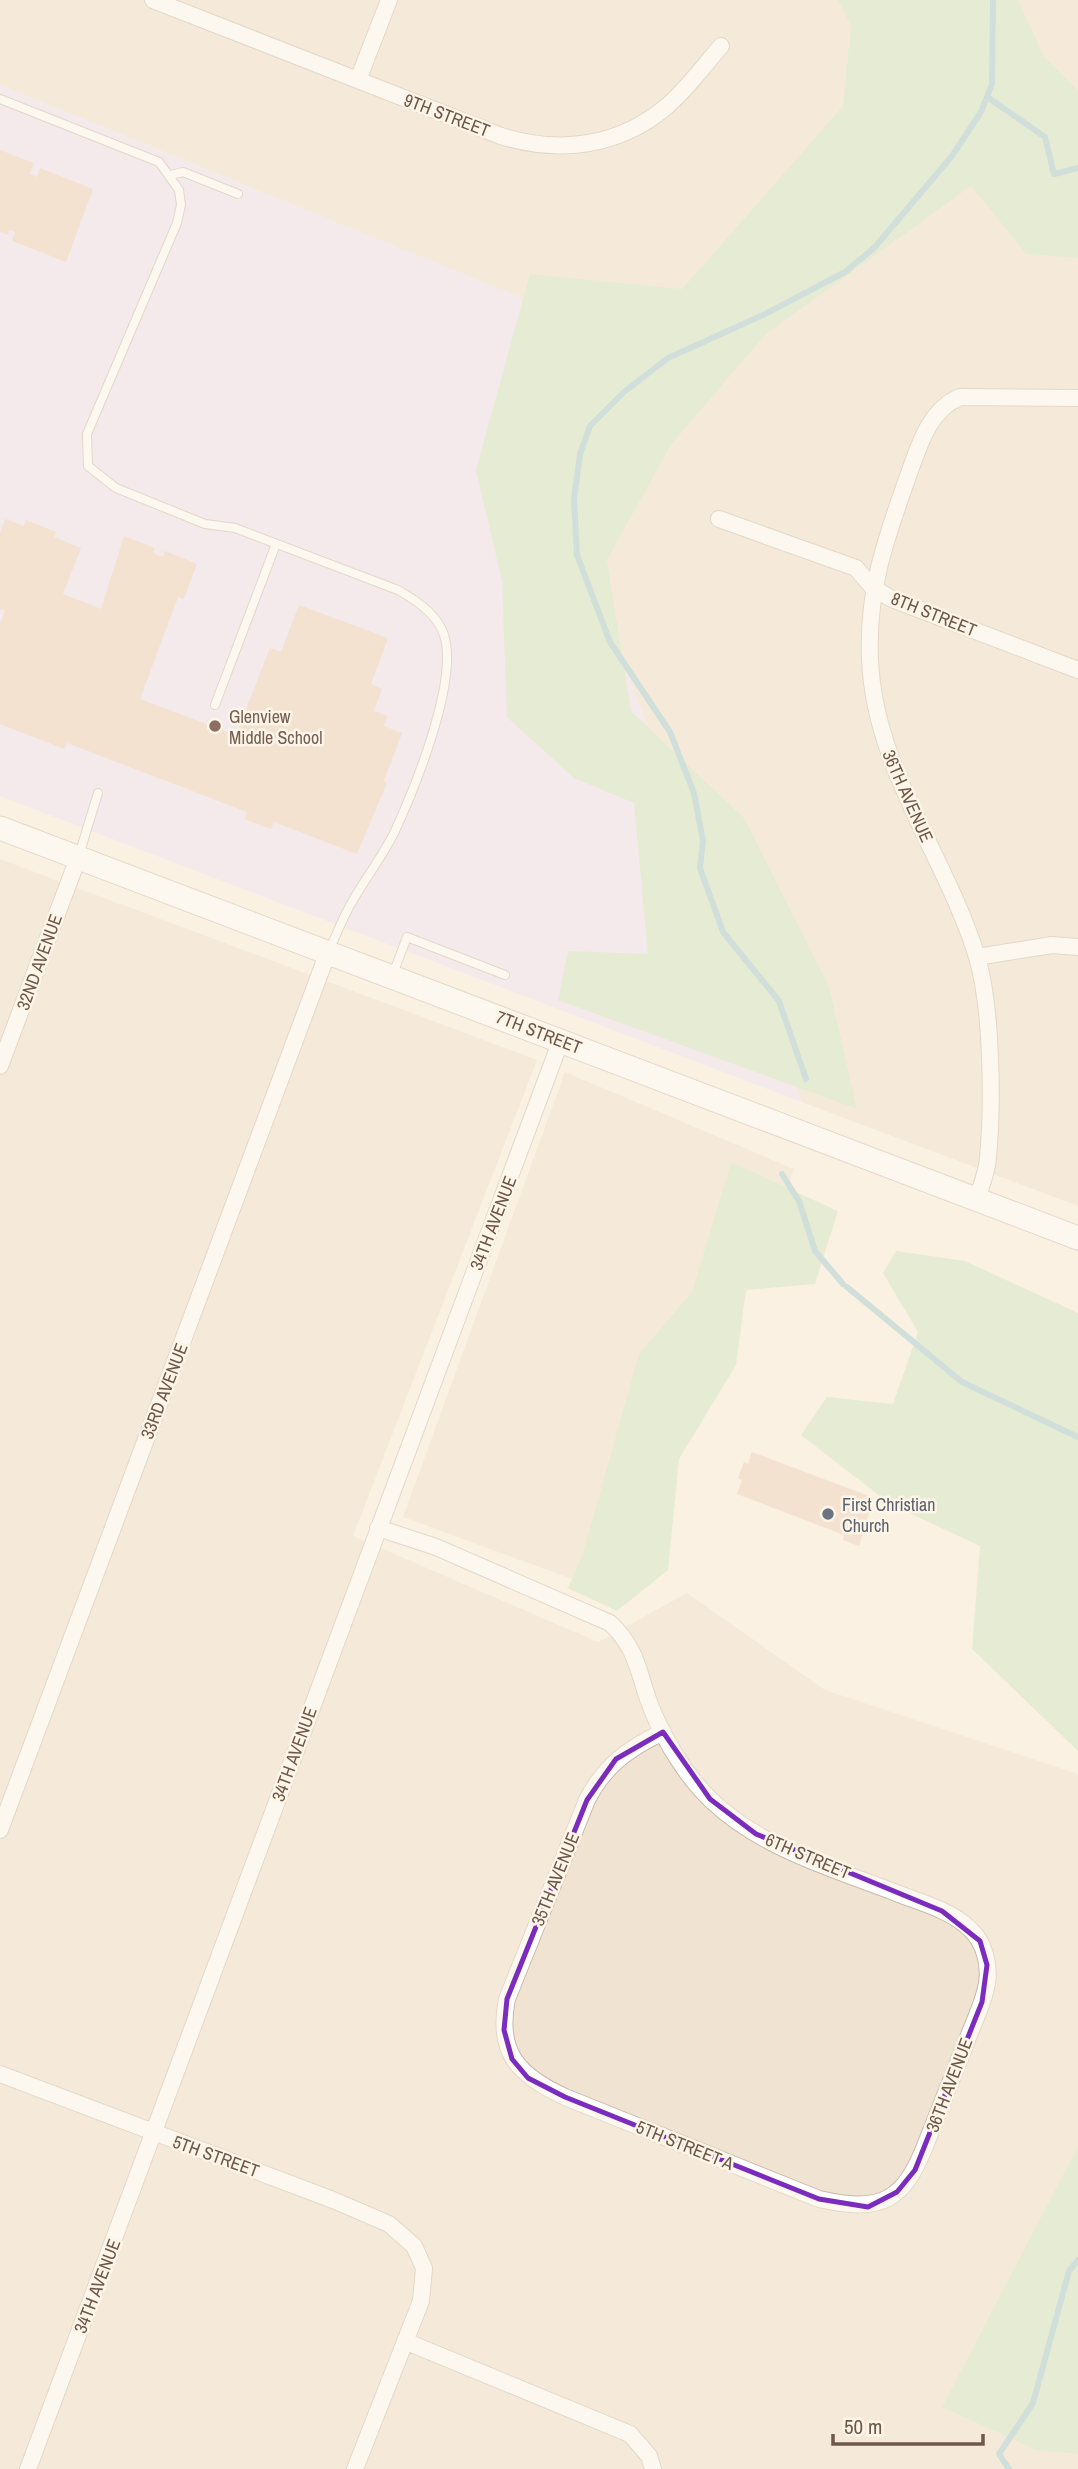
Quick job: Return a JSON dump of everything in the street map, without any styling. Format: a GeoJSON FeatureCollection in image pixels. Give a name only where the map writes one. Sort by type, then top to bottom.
{"type":"FeatureCollection","features":[{"type":"Feature","properties":{"kind":"main road","name":"7TH STREET"},"geometry":{"type":"LineString","coordinates":[[0,828],[1078,1238]]}},
{"type":"Feature","properties":{"kind":"street","name":"9TH STREET"},"geometry":{"type":"LineString","coordinates":[[153,0],[528,145],[571,147],[622,134],[664,108],[720,46]]}},
{"type":"Feature","properties":{"kind":"street"},"geometry":{"type":"LineString","coordinates":[[358,80],[389,0]]}},
{"type":"Feature","properties":{"kind":"street","name":"36TH AVENUE"},"geometry":{"type":"LineString","coordinates":[[976,1199],[988,1160],[989,1038],[977,957],[888,754],[878,721],[870,660],[873,588],[882,549],[926,430],[950,401],[960,397],[1078,398]]}},
{"type":"Feature","properties":{"kind":"street","name":"8TH STREET"},"geometry":{"type":"LineString","coordinates":[[719,519],[856,568],[873,588],[892,599],[1078,670]]}},
{"type":"Feature","properties":{"kind":"street","name":"32ND AVENUE"},"geometry":{"type":"LineString","coordinates":[[0,1066],[78,858]]}},
{"type":"Feature","properties":{"kind":"street"},"geometry":{"type":"LineString","coordinates":[[977,957],[1052,945],[1078,947]]}},
{"type":"Feature","properties":{"kind":"street","name":"33RD AVENUE"},"geometry":{"type":"LineString","coordinates":[[0,1830],[328,953]]}},
{"type":"Feature","properties":{"kind":"street","name":"34TH AVENUE"},"geometry":{"type":"LineString","coordinates":[[28,2469],[561,1040]]}},
{"type":"Feature","properties":{"kind":"street","name":"6TH STREET"},"geometry":{"type":"LineString","coordinates":[[378,1528],[436,1547],[610,1623],[629,1642],[653,1711],[674,1754],[710,1799],[756,1834],[778,1846],[942,1911],[971,1929],[979,1941]]}},
{"type":"Feature","properties":{"kind":"street","name":"35TH AVENUE"},"geometry":{"type":"LineString","coordinates":[[512,2059],[504,2030],[507,1999],[596,1781],[615,1759],[663,1732]]}},
{"type":"Feature","properties":{"kind":"street","name":"36TH AVENUE"},"geometry":{"type":"LineString","coordinates":[[869,2207],[908,2183],[924,2149],[982,2002],[987,1965],[979,1941]]}},
{"type":"Feature","properties":{"kind":"street","name":"5TH STREET A"},"geometry":{"type":"LineString","coordinates":[[512,2059],[528,2078],[565,2097],[819,2199],[852,2207],[869,2207]]}},
{"type":"Feature","properties":{"kind":"street","name":"5TH STREET"},"geometry":{"type":"LineString","coordinates":[[0,2074],[308,2190],[389,2224],[403,2234],[421,2255],[424,2287],[407,2342]]}},
{"type":"Feature","properties":{"kind":"street"},"geometry":{"type":"LineString","coordinates":[[355,2469],[407,2342],[630,2434],[651,2462]]}},
{"type":"Feature","properties":{"kind":"lane"},"geometry":{"type":"LineString","coordinates":[[0,99],[159,162],[180,190],[181,205],[177,223],[87,434],[85,450],[88,466],[94,474],[116,488],[205,524],[235,528],[398,590],[417,600],[435,617],[446,641],[445,692],[429,740],[393,833],[351,904],[328,953]]}},
{"type":"Feature","properties":{"kind":"lane"},"geometry":{"type":"LineString","coordinates":[[171,175],[183,172],[238,194]]}},
{"type":"Feature","properties":{"kind":"lane"},"geometry":{"type":"LineString","coordinates":[[215,705],[276,544]]}},
{"type":"Feature","properties":{"kind":"lane"},"geometry":{"type":"LineString","coordinates":[[78,858],[98,793]]}},
{"type":"Feature","properties":{"kind":"lane"},"geometry":{"type":"LineString","coordinates":[[392,976],[407,937],[505,975]]}},
{"type":"Feature","properties":{"kind":"highlighted area"},"geometry":{"type":"Polygon","coordinates":[[[663,1732],[710,1799],[756,1834],[942,1911],[980,1941],[987,1965],[982,2002],[915,2170],[897,2192],[868,2207],[819,2199],[565,2097],[528,2078],[512,2059],[504,2030],[507,1999],[587,1800],[616,1759],[641,1742],[663,1732]]]}},
{"type":"Feature","properties":{"kind":"shaded area"},"geometry":{"type":"Polygon","coordinates":[[[0,0],[1078,0],[1078,1206],[802,1102],[537,455],[661,355],[0,85],[0,0]]]}},
{"type":"Feature","properties":{"kind":"shaded area"},"geometry":{"type":"Polygon","coordinates":[[[0,85],[662,355],[537,455],[802,1102],[0,796],[0,85]]]}},
{"type":"Feature","properties":{"kind":"shaded area"},"geometry":{"type":"Polygon","coordinates":[[[0,859],[537,1060],[353,1536],[598,1642],[687,1593],[825,1690],[1078,1774],[1078,2469],[0,2469],[0,859]]]}},
{"type":"Feature","properties":{"kind":"shaded area"},"geometry":{"type":"Polygon","coordinates":[[[565,1072],[794,1169],[765,1242],[588,1585],[403,1517],[565,1072]]]}},
{"type":"Feature","properties":{"kind":"green space"},"geometry":{"type":"Polygon","coordinates":[[[838,0],[1018,0],[1044,56],[1078,90],[1078,258],[1026,254],[971,186],[766,334],[671,445],[607,560],[631,711],[744,818],[829,986],[857,1109],[558,1000],[568,951],[648,954],[634,803],[574,778],[507,717],[502,581],[476,470],[530,274],[682,289],[843,106],[851,26],[838,0]]]}},
{"type":"Feature","properties":{"kind":"green space"},"geometry":{"type":"Polygon","coordinates":[[[731,1162],[838,1211],[815,1284],[746,1290],[736,1365],[679,1459],[668,1570],[617,1611],[568,1588],[582,1556],[639,1354],[692,1292],[731,1162]]]}},
{"type":"Feature","properties":{"kind":"green space"},"geometry":{"type":"Polygon","coordinates":[[[896,1251],[965,1261],[1078,1313],[1078,1751],[972,1649],[980,1546],[890,1504],[801,1435],[827,1397],[893,1404],[918,1332],[883,1273],[896,1251]]]}},
{"type":"Feature","properties":{"kind":"green space"},"geometry":{"type":"Polygon","coordinates":[[[1078,2146],[1078,2454],[1036,2450],[942,2407],[1078,2146]]]}},
{"type":"Feature","properties":{"kind":"building"},"geometry":{"type":"Polygon","coordinates":[[[0,150],[34,163],[30,174],[37,177],[40,168],[93,189],[66,262],[12,241],[15,232],[9,230],[8,235],[0,232],[0,150]]]}},
{"type":"Feature","properties":{"kind":"building"},"geometry":{"type":"Polygon","coordinates":[[[5,519],[24,526],[26,520],[56,532],[54,537],[81,548],[63,594],[101,609],[124,536],[155,548],[153,553],[163,557],[165,551],[197,564],[184,599],[178,597],[140,699],[236,735],[270,648],[281,652],[299,605],[388,638],[371,684],[382,689],[374,711],[388,716],[384,726],[402,733],[384,781],[387,783],[357,854],[274,822],[271,829],[244,819],[247,812],[67,743],[64,749],[0,724],[0,624],[5,610],[0,609],[0,533],[5,519]]]}},
{"type":"Feature","properties":{"kind":"building","name":"First Christian Church"},"geometry":{"type":"Polygon","coordinates":[[[752,1452],[874,1498],[859,1546],[843,1540],[844,1535],[737,1494],[742,1480],[738,1478],[744,1462],[748,1464],[752,1452]]]}},
{"type":"Feature","properties":{"kind":"waterway"},"geometry":{"type":"LineString","coordinates":[[806,1079],[779,1001],[723,932],[700,868],[703,841],[694,793],[670,732],[610,642],[577,555],[574,499],[580,454],[590,426],[624,392],[668,358],[763,315],[845,272],[874,248],[952,156],[981,112],[992,84],[993,0]]}},
{"type":"Feature","properties":{"kind":"waterway"},"geometry":{"type":"LineString","coordinates":[[987,97],[1045,137],[1054,174],[1078,168]]}},
{"type":"Feature","properties":{"kind":"waterway"},"geometry":{"type":"LineString","coordinates":[[782,1174],[799,1201],[815,1251],[843,1284]]}},
{"type":"Feature","properties":{"kind":"waterway"},"geometry":{"type":"LineString","coordinates":[[847,1287],[962,1382],[1078,1437]]}},
{"type":"Feature","properties":{"kind":"waterway"},"geometry":{"type":"LineString","coordinates":[[1009,2469],[999,2454],[1033,2403],[1069,2271],[1078,2260]]}},
{"type":"Feature","properties":{"kind":"place","name":"Glenview Middle School"},"geometry":{"type":"Point","coordinates":[215,726]}},
{"type":"Feature","properties":{"kind":"place","name":"First Christian Church"},"geometry":{"type":"Point","coordinates":[828,1514]}}]}
